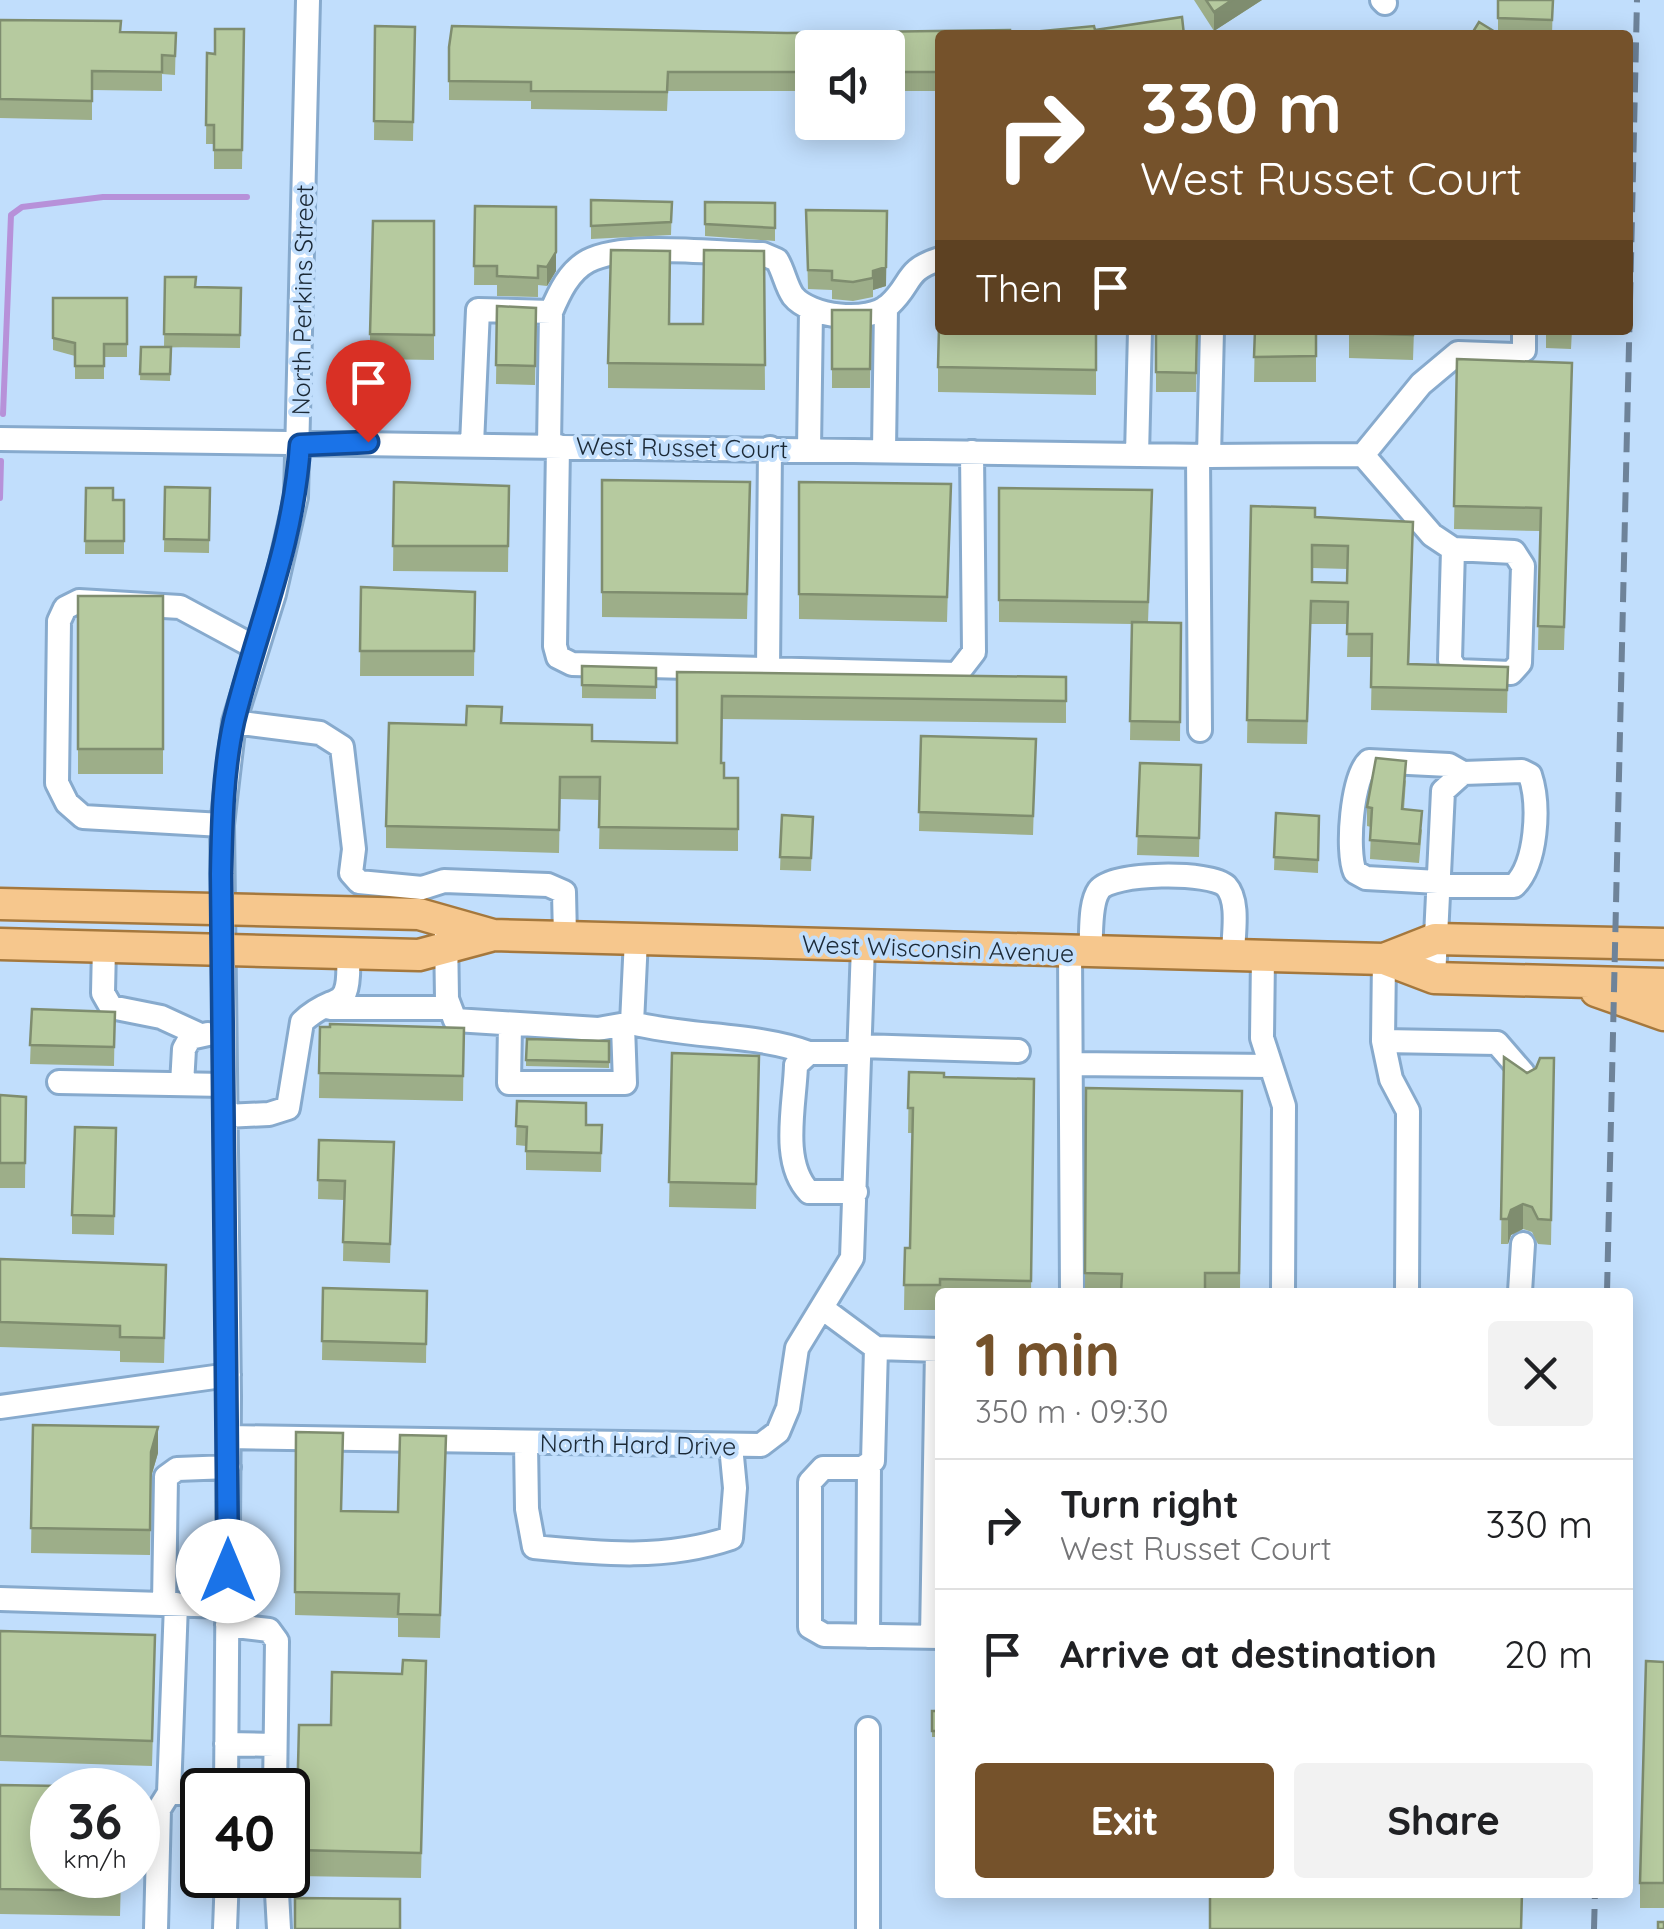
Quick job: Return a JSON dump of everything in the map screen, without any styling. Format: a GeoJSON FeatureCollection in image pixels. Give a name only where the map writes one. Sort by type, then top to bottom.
{"type":"FeatureCollection","features":[{"type":"Feature","properties":{"kind":"main road","name":"West Wisconsin Avenue"},"geometry":{"type":"LineString","coordinates":[[0,904],[433,918],[493,935],[1384,958],[1434,978],[1664,984]]}},
{"type":"Feature","properties":{"kind":"main road","name":"West Wisconsin Avenue"},"geometry":{"type":"LineString","coordinates":[[0,944],[419,955],[433,918]]}},
{"type":"Feature","properties":{"kind":"main road","name":"West Wisconsin Avenue"},"geometry":{"type":"LineString","coordinates":[[1384,958],[1435,939],[1664,944]]}},
{"type":"Feature","properties":{"kind":"main road"},"geometry":{"type":"LineString","coordinates":[[1569,982],[1664,1015]]}},
{"type":"Feature","properties":{"kind":"street","name":"North Perkins Street"},"geometry":{"type":"LineString","coordinates":[[226,1768],[229,1375],[222,825],[234,722],[292,525],[300,445],[308,0]]}},
{"type":"Feature","properties":{"kind":"street"},"geometry":{"type":"LineString","coordinates":[[935,261],[917,266],[886,308],[871,314],[810,310],[790,292],[777,260],[763,254],[611,254],[587,262],[571,276],[551,312],[558,657],[572,664],[958,674],[974,652],[972,452]]}},
{"type":"Feature","properties":{"kind":"street"},"geometry":{"type":"LineString","coordinates":[[884,450],[886,308]]}},
{"type":"Feature","properties":{"kind":"street"},"geometry":{"type":"LineString","coordinates":[[472,444],[478,310],[551,312]]}},
{"type":"Feature","properties":{"kind":"street"},"geometry":{"type":"LineString","coordinates":[[809,450],[810,310]]}},
{"type":"Feature","properties":{"kind":"street"},"geometry":{"type":"LineString","coordinates":[[1137,455],[1140,335]]}},
{"type":"Feature","properties":{"kind":"street"},"geometry":{"type":"LineString","coordinates":[[1200,730],[1204,456],[1212,335]]}},
{"type":"Feature","properties":{"kind":"street"},"geometry":{"type":"LineString","coordinates":[[1453,550],[1450,660],[1457,671],[1511,673],[1520,662],[1523,566],[1514,552],[1453,550],[1432,535],[1364,454],[1459,342],[1514,355],[1524,350],[1524,335]]}},
{"type":"Feature","properties":{"kind":"street","name":"West Russet Court"},"geometry":{"type":"LineString","coordinates":[[0,439],[1204,456],[1364,454]]}},
{"type":"Feature","properties":{"kind":"street"},"geometry":{"type":"LineString","coordinates":[[768,669],[770,448]]}},
{"type":"Feature","properties":{"kind":"street"},"geometry":{"type":"LineString","coordinates":[[222,825],[83,817],[67,803],[57,783],[58,621],[65,608],[79,601],[180,608],[256,648]]}},
{"type":"Feature","properties":{"kind":"street"},"geometry":{"type":"LineString","coordinates":[[234,722],[320,733],[342,747],[354,849],[352,873],[359,882],[433,918]]}},
{"type":"Feature","properties":{"kind":"street"},"geometry":{"type":"LineString","coordinates":[[1369,761],[1449,765],[1463,773],[1522,771],[1530,776],[1534,788],[1529,867],[1514,886],[1366,878],[1355,872],[1350,851],[1358,780],[1369,761]]}},
{"type":"Feature","properties":{"kind":"street"},"geometry":{"type":"LineString","coordinates":[[1434,978],[1443,790],[1463,773]]}},
{"type":"Feature","properties":{"kind":"street"},"geometry":{"type":"LineString","coordinates":[[1072,1288],[1071,1064],[1080,951],[1096,894],[1102,886],[1123,877],[1208,877],[1227,887],[1232,898],[1248,955],[1262,1038],[1284,1106],[1282,1288]]}},
{"type":"Feature","properties":{"kind":"street"},"geometry":{"type":"LineString","coordinates":[[565,937],[564,892],[548,885],[444,881],[433,918],[449,1008],[455,1020],[510,1025],[551,1056],[586,1056],[628,1024],[683,1036],[770,1042],[809,1053],[1018,1050]]}},
{"type":"Feature","properties":{"kind":"street"},"geometry":{"type":"LineString","coordinates":[[510,1025],[509,1083],[551,1056],[586,1056],[624,1083],[636,939]]}},
{"type":"Feature","properties":{"kind":"street"},"geometry":{"type":"LineString","coordinates":[[104,946],[103,993],[111,1007],[161,1018],[198,1034],[224,1034]]}},
{"type":"Feature","properties":{"kind":"street","name":"North Hard Drive"},"geometry":{"type":"LineString","coordinates":[[229,1437],[731,1446],[761,1445],[778,1432],[788,1408],[796,1348],[852,1258],[863,946]]}},
{"type":"Feature","properties":{"kind":"street"},"geometry":{"type":"LineString","coordinates":[[330,1008],[342,999],[350,985],[348,953]]}},
{"type":"Feature","properties":{"kind":"street"},"geometry":{"type":"LineString","coordinates":[[1384,958],[1383,1041],[1392,1078],[1408,1111],[1407,1288]]}},
{"type":"Feature","properties":{"kind":"street"},"geometry":{"type":"LineString","coordinates":[[226,1116],[269,1114],[288,1108],[302,1022],[312,1012],[330,1008],[449,1008]]}},
{"type":"Feature","properties":{"kind":"street"},"geometry":{"type":"LineString","coordinates":[[182,1084],[184,1049],[198,1034]]}},
{"type":"Feature","properties":{"kind":"street"},"geometry":{"type":"LineString","coordinates":[[1383,1041],[1496,1042],[1523,1072],[1525,1083]]}},
{"type":"Feature","properties":{"kind":"street"},"geometry":{"type":"LineString","coordinates":[[809,1053],[796,1065],[792,1156],[796,1178],[809,1192],[856,1192]]}},
{"type":"Feature","properties":{"kind":"street"},"geometry":{"type":"LineString","coordinates":[[1071,1064],[1271,1066]]}},
{"type":"Feature","properties":{"kind":"street"},"geometry":{"type":"LineString","coordinates":[[60,1082],[225,1085]]}},
{"type":"Feature","properties":{"kind":"street"},"geometry":{"type":"LineString","coordinates":[[1520,1288],[1523,1244]]}},
{"type":"Feature","properties":{"kind":"street"},"geometry":{"type":"LineString","coordinates":[[822,1308],[876,1348],[935,1350]]}},
{"type":"Feature","properties":{"kind":"street"},"geometry":{"type":"LineString","coordinates":[[868,1636],[869,1465],[875,1453],[876,1348]]}},
{"type":"Feature","properties":{"kind":"street"},"geometry":{"type":"LineString","coordinates":[[0,1407],[229,1375]]}},
{"type":"Feature","properties":{"kind":"street"},"geometry":{"type":"LineString","coordinates":[[526,1443],[527,1509],[534,1547],[608,1554],[691,1552],[731,1538],[735,1488],[731,1446]]}},
{"type":"Feature","properties":{"kind":"street"},"geometry":{"type":"LineString","coordinates":[[869,1465],[823,1468],[812,1475],[808,1620],[815,1634],[935,1637]]}},
{"type":"Feature","properties":{"kind":"street"},"geometry":{"type":"LineString","coordinates":[[156,1929],[159,1809],[168,1793],[170,1604],[166,1477],[176,1469],[228,1467]]}},
{"type":"Feature","properties":{"kind":"street"},"geometry":{"type":"LineString","coordinates":[[0,1599],[170,1604],[228,1616],[269,1630],[276,1641],[275,1768]]}},
{"type":"Feature","properties":{"kind":"street"},"geometry":{"type":"LineString","coordinates":[[868,1728],[868,1929]]}},
{"type":"Feature","properties":{"kind":"street"},"geometry":{"type":"LineString","coordinates":[[226,1744],[274,1745]]}},
{"type":"Feature","properties":{"kind":"street"},"geometry":{"type":"LineString","coordinates":[[168,1793],[180,1793]]}},
{"type":"Feature","properties":{"kind":"street"},"geometry":{"type":"LineString","coordinates":[[226,1929],[227,1898]]}},
{"type":"Feature","properties":{"kind":"street"},"geometry":{"type":"LineString","coordinates":[[277,1898],[278,1929]]}},
{"type":"Feature","properties":{"kind":"building"},"geometry":{"type":"Polygon","coordinates":[[[1206,0],[1232,0],[1214,12],[1206,0]]]}},
{"type":"Feature","properties":{"kind":"building"},"geometry":{"type":"Polygon","coordinates":[[[1498,0],[1553,0],[1552,20],[1498,18],[1498,0]]]}},
{"type":"Feature","properties":{"kind":"building"},"geometry":{"type":"Polygon","coordinates":[[[1182,17],[1183,30],[1095,30],[1182,17]]]}},
{"type":"Feature","properties":{"kind":"building"},"geometry":{"type":"Polygon","coordinates":[[[0,20],[121,21],[120,32],[176,33],[175,56],[162,55],[162,72],[92,71],[92,101],[0,99],[0,20]]]}},
{"type":"Feature","properties":{"kind":"building"},"geometry":{"type":"Polygon","coordinates":[[[1479,22],[1492,30],[1474,30],[1479,22]]]}},
{"type":"Feature","properties":{"kind":"building"},"geometry":{"type":"Polygon","coordinates":[[[375,26],[415,27],[413,122],[374,121],[375,26]]]}},
{"type":"Feature","properties":{"kind":"building"},"geometry":{"type":"Polygon","coordinates":[[[452,26],[795,33],[795,72],[668,72],[667,92],[531,91],[531,82],[449,81],[452,26]]]}},
{"type":"Feature","properties":{"kind":"building"},"geometry":{"type":"Polygon","coordinates":[[[1094,26],[1095,30],[1052,30],[1094,26]]]}},
{"type":"Feature","properties":{"kind":"building"},"geometry":{"type":"Polygon","coordinates":[[[215,29],[244,29],[242,150],[214,150],[214,125],[206,125],[207,53],[215,54],[215,29]]]}},
{"type":"Feature","properties":{"kind":"building"},"geometry":{"type":"Polygon","coordinates":[[[905,31],[935,31],[935,72],[905,72],[905,31]]]}},
{"type":"Feature","properties":{"kind":"building"},"geometry":{"type":"Polygon","coordinates":[[[591,200],[672,202],[671,222],[591,226],[591,200]]]}},
{"type":"Feature","properties":{"kind":"building"},"geometry":{"type":"Polygon","coordinates":[[[705,202],[775,203],[775,228],[705,224],[705,202]]]}},
{"type":"Feature","properties":{"kind":"building"},"geometry":{"type":"Polygon","coordinates":[[[475,206],[556,207],[556,252],[547,267],[538,266],[538,278],[497,276],[497,266],[474,266],[475,206]]]}},
{"type":"Feature","properties":{"kind":"building"},"geometry":{"type":"Polygon","coordinates":[[[806,210],[887,211],[886,267],[873,271],[873,278],[853,282],[832,280],[832,271],[808,270],[806,210]]]}},
{"type":"Feature","properties":{"kind":"building"},"geometry":{"type":"Polygon","coordinates":[[[373,221],[434,221],[434,335],[370,334],[373,221]]]}},
{"type":"Feature","properties":{"kind":"building"},"geometry":{"type":"Polygon","coordinates":[[[611,250],[670,251],[669,324],[703,324],[704,250],[764,251],[765,365],[608,363],[611,250]]]}},
{"type":"Feature","properties":{"kind":"building"},"geometry":{"type":"Polygon","coordinates":[[[165,277],[196,277],[195,287],[241,288],[240,335],[164,334],[165,277]]]}},
{"type":"Feature","properties":{"kind":"building"},"geometry":{"type":"Polygon","coordinates":[[[53,298],[127,298],[127,344],[104,344],[104,366],[75,366],[75,343],[53,338],[53,298]]]}},
{"type":"Feature","properties":{"kind":"building"},"geometry":{"type":"Polygon","coordinates":[[[497,306],[536,308],[535,366],[496,365],[497,306]]]}},
{"type":"Feature","properties":{"kind":"building"},"geometry":{"type":"Polygon","coordinates":[[[832,310],[871,310],[870,369],[832,369],[832,310]]]}},
{"type":"Feature","properties":{"kind":"building"},"geometry":{"type":"Polygon","coordinates":[[[939,335],[1096,335],[1096,370],[938,367],[939,335]]]}},
{"type":"Feature","properties":{"kind":"building"},"geometry":{"type":"Polygon","coordinates":[[[1156,335],[1197,335],[1196,373],[1156,372],[1156,335]]]}},
{"type":"Feature","properties":{"kind":"building"},"geometry":{"type":"Polygon","coordinates":[[[1255,335],[1316,335],[1316,356],[1254,357],[1255,335]]]}},
{"type":"Feature","properties":{"kind":"building"},"geometry":{"type":"Polygon","coordinates":[[[141,347],[171,347],[170,374],[140,374],[141,347]]]}},
{"type":"Feature","properties":{"kind":"building"},"geometry":{"type":"Polygon","coordinates":[[[1457,359],[1572,363],[1564,627],[1538,626],[1541,508],[1454,506],[1457,359]]]}},
{"type":"Feature","properties":{"kind":"building"},"geometry":{"type":"Polygon","coordinates":[[[602,480],[750,482],[747,594],[602,592],[602,480]]]}},
{"type":"Feature","properties":{"kind":"building"},"geometry":{"type":"Polygon","coordinates":[[[394,482],[509,486],[508,546],[393,546],[394,482]]]}},
{"type":"Feature","properties":{"kind":"building"},"geometry":{"type":"Polygon","coordinates":[[[799,482],[951,484],[947,597],[799,594],[799,482]]]}},
{"type":"Feature","properties":{"kind":"building"},"geometry":{"type":"Polygon","coordinates":[[[165,487],[210,488],[209,540],[164,539],[165,487]]]}},
{"type":"Feature","properties":{"kind":"building"},"geometry":{"type":"Polygon","coordinates":[[[86,488],[113,488],[113,500],[124,500],[124,541],[85,541],[86,488]]]}},
{"type":"Feature","properties":{"kind":"building"},"geometry":{"type":"Polygon","coordinates":[[[999,488],[1152,490],[1148,602],[999,600],[999,488]]]}},
{"type":"Feature","properties":{"kind":"building"},"geometry":{"type":"Polygon","coordinates":[[[1251,506],[1315,508],[1315,517],[1413,522],[1408,664],[1508,667],[1507,690],[1371,687],[1372,634],[1347,634],[1348,602],[1311,601],[1307,721],[1247,720],[1251,506]],[[1312,545],[1312,582],[1347,583],[1348,546],[1312,545]]]}},
{"type":"Feature","properties":{"kind":"building"},"geometry":{"type":"Polygon","coordinates":[[[361,587],[475,592],[474,651],[360,651],[361,587]]]}},
{"type":"Feature","properties":{"kind":"building"},"geometry":{"type":"Polygon","coordinates":[[[78,596],[163,596],[163,749],[78,749],[78,596]]]}},
{"type":"Feature","properties":{"kind":"building"},"geometry":{"type":"Polygon","coordinates":[[[1132,622],[1181,623],[1180,722],[1130,721],[1132,622]]]}},
{"type":"Feature","properties":{"kind":"building"},"geometry":{"type":"Polygon","coordinates":[[[582,666],[656,668],[656,687],[582,685],[582,666]]]}},
{"type":"Feature","properties":{"kind":"building"},"geometry":{"type":"Polygon","coordinates":[[[677,672],[1066,677],[1066,701],[722,696],[721,763],[724,778],[738,778],[738,829],[599,827],[600,777],[560,777],[559,830],[386,826],[389,723],[466,725],[467,706],[502,707],[501,723],[592,725],[592,741],[677,743],[677,672]]]}},
{"type":"Feature","properties":{"kind":"building"},"geometry":{"type":"Polygon","coordinates":[[[921,736],[1036,739],[1033,816],[919,812],[921,736]]]}},
{"type":"Feature","properties":{"kind":"building"},"geometry":{"type":"Polygon","coordinates":[[[1376,758],[1406,761],[1402,809],[1422,811],[1419,844],[1370,840],[1372,808],[1367,807],[1376,758]]]}},
{"type":"Feature","properties":{"kind":"building"},"geometry":{"type":"Polygon","coordinates":[[[1140,763],[1201,765],[1199,838],[1137,836],[1140,763]]]}},
{"type":"Feature","properties":{"kind":"building"},"geometry":{"type":"Polygon","coordinates":[[[1276,813],[1319,816],[1318,860],[1274,857],[1276,813]]]}},
{"type":"Feature","properties":{"kind":"building"},"geometry":{"type":"Polygon","coordinates":[[[782,815],[813,817],[811,858],[780,857],[782,815]]]}},
{"type":"Feature","properties":{"kind":"building"},"geometry":{"type":"Polygon","coordinates":[[[32,1009],[115,1012],[114,1047],[30,1045],[32,1009]]]}},
{"type":"Feature","properties":{"kind":"building"},"geometry":{"type":"Polygon","coordinates":[[[330,1024],[464,1028],[463,1076],[319,1073],[320,1027],[330,1024]]]}},
{"type":"Feature","properties":{"kind":"building"},"geometry":{"type":"Polygon","coordinates":[[[527,1039],[609,1041],[609,1062],[526,1060],[527,1039]]]}},
{"type":"Feature","properties":{"kind":"building"},"geometry":{"type":"Polygon","coordinates":[[[672,1053],[759,1056],[756,1184],[669,1182],[672,1053]]]}},
{"type":"Feature","properties":{"kind":"building"},"geometry":{"type":"Polygon","coordinates":[[[1504,1057],[1527,1073],[1536,1068],[1540,1058],[1554,1058],[1551,1220],[1538,1219],[1532,1207],[1523,1204],[1511,1210],[1508,1219],[1501,1219],[1504,1057]]]}},
{"type":"Feature","properties":{"kind":"building"},"geometry":{"type":"Polygon","coordinates":[[[909,1072],[944,1073],[944,1077],[1034,1079],[1031,1281],[940,1279],[940,1285],[904,1285],[905,1248],[910,1248],[913,1108],[908,1108],[909,1072]]]}},
{"type":"Feature","properties":{"kind":"building"},"geometry":{"type":"Polygon","coordinates":[[[1086,1088],[1242,1091],[1239,1273],[1205,1273],[1205,1288],[1121,1288],[1122,1274],[1085,1273],[1086,1088]]]}},
{"type":"Feature","properties":{"kind":"building"},"geometry":{"type":"Polygon","coordinates":[[[0,1095],[26,1097],[25,1163],[0,1163],[0,1095]]]}},
{"type":"Feature","properties":{"kind":"building"},"geometry":{"type":"Polygon","coordinates":[[[517,1101],[586,1103],[586,1125],[602,1125],[601,1153],[526,1151],[527,1127],[516,1126],[517,1101]]]}},
{"type":"Feature","properties":{"kind":"building"},"geometry":{"type":"Polygon","coordinates":[[[75,1127],[116,1128],[114,1216],[72,1215],[75,1127]]]}},
{"type":"Feature","properties":{"kind":"building"},"geometry":{"type":"Polygon","coordinates":[[[319,1140],[394,1142],[390,1244],[343,1242],[345,1181],[318,1180],[319,1140]]]}},
{"type":"Feature","properties":{"kind":"building"},"geometry":{"type":"Polygon","coordinates":[[[0,1259],[166,1265],[164,1338],[120,1337],[120,1326],[0,1322],[0,1259]]]}},
{"type":"Feature","properties":{"kind":"building"},"geometry":{"type":"Polygon","coordinates":[[[323,1288],[427,1291],[426,1344],[322,1341],[323,1288]]]}},
{"type":"Feature","properties":{"kind":"building"},"geometry":{"type":"Polygon","coordinates":[[[33,1425],[158,1427],[151,1452],[150,1530],[31,1528],[33,1425]]]}},
{"type":"Feature","properties":{"kind":"building"},"geometry":{"type":"Polygon","coordinates":[[[296,1432],[343,1433],[341,1511],[398,1512],[400,1435],[446,1436],[440,1615],[398,1614],[399,1594],[295,1592],[296,1432]]]}},
{"type":"Feature","properties":{"kind":"building"},"geometry":{"type":"Polygon","coordinates":[[[0,1631],[155,1635],[152,1741],[0,1736],[0,1631]]]}},
{"type":"Feature","properties":{"kind":"building"},"geometry":{"type":"Polygon","coordinates":[[[403,1660],[426,1661],[421,1853],[310,1850],[310,1768],[298,1768],[299,1725],[331,1725],[332,1672],[402,1674],[403,1660]]]}},
{"type":"Feature","properties":{"kind":"building"},"geometry":{"type":"Polygon","coordinates":[[[1646,1661],[1664,1662],[1664,1883],[1640,1883],[1646,1661]]]}},
{"type":"Feature","properties":{"kind":"building"},"geometry":{"type":"Polygon","coordinates":[[[0,1785],[30,1785],[30,1890],[0,1889],[0,1785]]]}},
{"type":"Feature","properties":{"kind":"building"},"geometry":{"type":"Polygon","coordinates":[[[295,1898],[400,1899],[400,1929],[295,1929],[295,1898]]]}},
{"type":"Feature","properties":{"kind":"building"},"geometry":{"type":"Polygon","coordinates":[[[1210,1898],[1522,1898],[1521,1929],[1210,1929],[1210,1898]]]}},
{"type":"Feature","properties":{"kind":"waterway"},"geometry":{"type":"LineString","coordinates":[[3,414],[11,215],[22,207],[103,197],[247,197]]}},
{"type":"Feature","properties":{"kind":"waterway"},"geometry":{"type":"LineString","coordinates":[[0,498],[1,461]]}},
{"type":"Feature","properties":{"kind":"railway"},"geometry":{"type":"LineString","coordinates":[[1633,172],[1637,0]]}},
{"type":"Feature","properties":{"kind":"railway"},"geometry":{"type":"LineString","coordinates":[[1607,1288],[1629,335]]}},
{"type":"Feature","properties":{"kind":"railway"},"geometry":{"type":"LineString","coordinates":[[1594,1929],[1595,1898]]}},
{"type":"Feature","properties":{"kind":"route"},"geometry":{"type":"LineString","coordinates":[[228,1571],[221,874],[226,766],[240,698],[292,525],[300,445],[368,442]]}}]}
